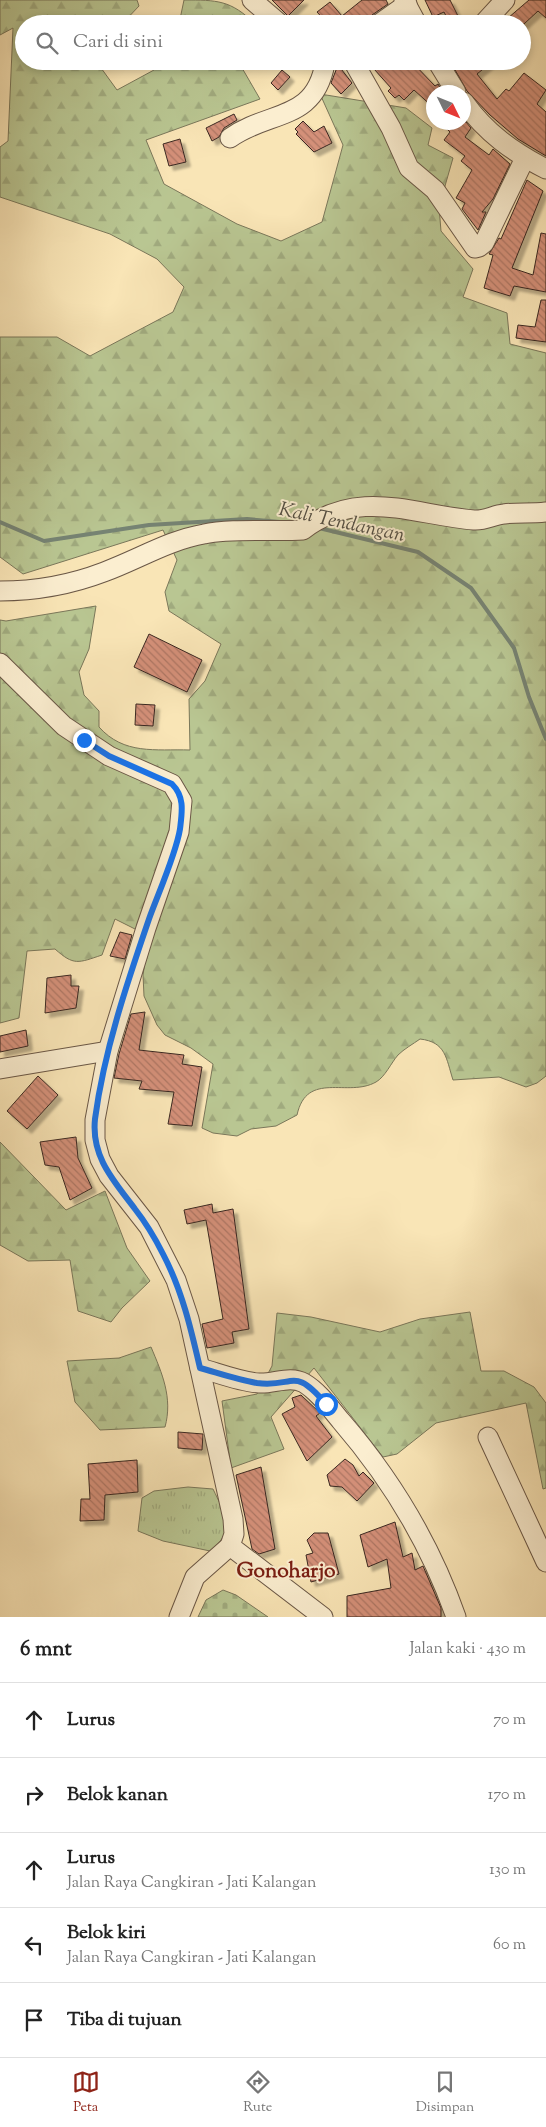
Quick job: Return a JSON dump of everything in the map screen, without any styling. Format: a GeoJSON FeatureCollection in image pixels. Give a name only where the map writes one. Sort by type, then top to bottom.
{"type":"FeatureCollection","features":[{"type":"Feature","properties":{"kind":"street"},"geometry":{"type":"LineString","coordinates":[[252,0],[270,15]]}},
{"type":"Feature","properties":{"kind":"street"},"geometry":{"type":"LineString","coordinates":[[491,15],[505,0]]}},
{"type":"Feature","properties":{"kind":"street"},"geometry":{"type":"LineString","coordinates":[[390,15],[406,2],[412,15]]}},
{"type":"Feature","properties":{"kind":"street"},"geometry":{"type":"LineString","coordinates":[[230,138],[249,126],[288,114],[305,103],[318,87],[323,70]]}},
{"type":"Feature","properties":{"kind":"street"},"geometry":{"type":"LineString","coordinates":[[358,70],[392,128],[409,168],[435,190],[475,248],[484,243],[525,158]]}},
{"type":"Feature","properties":{"kind":"street"},"geometry":{"type":"LineString","coordinates":[[445,70],[452,85]]}},
{"type":"Feature","properties":{"kind":"street"},"geometry":{"type":"LineString","coordinates":[[471,112],[480,124],[501,142],[546,169]]}},
{"type":"Feature","properties":{"kind":"street"},"geometry":{"type":"LineString","coordinates":[[0,591],[32,590],[68,584],[105,572],[171,544],[204,533],[308,526],[340,511],[372,506],[394,506],[476,521],[504,513],[546,512]]}},
{"type":"Feature","properties":{"kind":"street"},"geometry":{"type":"LineString","coordinates":[[0,663],[71,731],[109,756],[172,784],[178,790],[182,801],[179,832],[146,928],[108,1051],[95,1120],[95,1140],[100,1159],[108,1176],[149,1227],[176,1280],[189,1319],[233,1519],[234,1534],[230,1546],[195,1577],[179,1617]]}},
{"type":"Feature","properties":{"kind":"street"},"geometry":{"type":"LineString","coordinates":[[0,1069],[108,1051]]}},
{"type":"Feature","properties":{"kind":"street"},"geometry":{"type":"LineString","coordinates":[[200,1368],[258,1383],[294,1379],[303,1382],[315,1391],[370,1454],[391,1485],[425,1541],[456,1617]]}},
{"type":"Feature","properties":{"kind":"street"},"geometry":{"type":"LineString","coordinates":[[488,1436],[546,1562]]}},
{"type":"Feature","properties":{"kind":"street"},"geometry":{"type":"LineString","coordinates":[[230,1546],[323,1617]]}},
{"type":"Feature","properties":{"kind":"green space"},"geometry":{"type":"Polygon","coordinates":[[[0,0],[137,0],[139,6],[130,15],[15,15],[15,70],[103,70],[117,90],[154,70],[243,70],[260,99],[146,140],[164,184],[237,224],[281,241],[322,222],[343,145],[320,94],[406,108],[426,123],[426,130],[432,130],[428,145],[453,158],[439,207],[441,231],[473,269],[463,297],[507,313],[510,344],[546,353],[546,1076],[537,1083],[526,1087],[499,1077],[453,1080],[444,1052],[440,1047],[420,1039],[398,1055],[376,1082],[353,1088],[319,1089],[310,1093],[302,1101],[297,1115],[276,1126],[251,1129],[237,1136],[213,1133],[202,1128],[213,1064],[191,1048],[165,1035],[157,1025],[144,996],[143,975],[149,936],[115,919],[102,955],[77,961],[67,958],[55,949],[27,951],[19,1018],[0,1023],[0,620],[6,621],[96,606],[89,649],[79,672],[84,695],[99,711],[99,727],[119,742],[141,749],[190,750],[189,699],[205,681],[221,644],[169,611],[165,592],[177,560],[163,530],[23,574],[0,557],[0,337],[57,337],[90,356],[173,312],[184,287],[157,259],[110,234],[0,197],[0,147],[8,141],[13,28],[0,35],[0,0]]]}},
{"type":"Feature","properties":{"kind":"green space"},"geometry":{"type":"Polygon","coordinates":[[[184,0],[206,0],[231,6],[245,15],[181,15],[184,0]]]}},
{"type":"Feature","properties":{"kind":"green space"},"geometry":{"type":"Polygon","coordinates":[[[0,1142],[66,1210],[105,1191],[127,1248],[150,1281],[122,1308],[111,1322],[78,1311],[70,1260],[28,1261],[0,1245],[0,1142]]]}},
{"type":"Feature","properties":{"kind":"green space"},"geometry":{"type":"Polygon","coordinates":[[[470,1312],[481,1371],[504,1371],[534,1387],[546,1403],[546,1488],[543,1489],[526,1403],[436,1423],[397,1454],[383,1457],[314,1368],[271,1417],[284,1449],[231,1468],[222,1401],[257,1394],[272,1366],[277,1313],[311,1317],[380,1332],[420,1319],[470,1312]]]}},
{"type":"Feature","properties":{"kind":"green space"},"geometry":{"type":"Polygon","coordinates":[[[151,1347],[167,1396],[168,1406],[165,1427],[100,1430],[75,1402],[67,1361],[119,1358],[151,1347]]]}},
{"type":"Feature","properties":{"kind":"green space"},"geometry":{"type":"Polygon","coordinates":[[[188,1487],[213,1489],[224,1514],[226,1529],[218,1544],[210,1551],[163,1541],[138,1531],[142,1498],[154,1491],[188,1487]]]}},
{"type":"Feature","properties":{"kind":"green space"},"geometry":{"type":"Polygon","coordinates":[[[223,1590],[236,1595],[268,1617],[198,1617],[206,1600],[223,1590]]]}},
{"type":"Feature","properties":{"kind":"building"},"geometry":{"type":"Polygon","coordinates":[[[272,0],[304,0],[289,15],[272,0]]]}},
{"type":"Feature","properties":{"kind":"building"},"geometry":{"type":"Polygon","coordinates":[[[362,0],[386,0],[388,4],[372,15],[343,15],[362,0]]]}},
{"type":"Feature","properties":{"kind":"building"},"geometry":{"type":"Polygon","coordinates":[[[425,0],[450,0],[458,15],[446,15],[444,12],[432,15],[425,0]]]}},
{"type":"Feature","properties":{"kind":"building"},"geometry":{"type":"Polygon","coordinates":[[[529,0],[546,0],[546,18],[538,11],[531,18],[531,15],[512,15],[529,0]]]}},
{"type":"Feature","properties":{"kind":"building"},"geometry":{"type":"Polygon","coordinates":[[[330,2],[341,15],[320,15],[317,12],[330,2]]]}},
{"type":"Feature","properties":{"kind":"building"},"geometry":{"type":"Polygon","coordinates":[[[282,70],[290,77],[278,90],[271,83],[282,70]]]}},
{"type":"Feature","properties":{"kind":"building"},"geometry":{"type":"Polygon","coordinates":[[[336,70],[342,70],[352,83],[341,94],[331,83],[336,70]]]}},
{"type":"Feature","properties":{"kind":"building"},"geometry":{"type":"Polygon","coordinates":[[[375,70],[420,70],[434,85],[426,85],[426,101],[414,90],[404,100],[399,95],[395,98],[388,91],[391,88],[375,70]]]}},
{"type":"Feature","properties":{"kind":"building"},"geometry":{"type":"Polygon","coordinates":[[[455,70],[482,70],[477,74],[497,99],[506,89],[509,91],[524,73],[546,90],[537,104],[546,112],[546,156],[518,139],[490,115],[471,95],[471,85],[464,85],[455,70]]]}},
{"type":"Feature","properties":{"kind":"building"},"geometry":{"type":"Polygon","coordinates":[[[234,114],[237,120],[224,128],[219,137],[212,141],[206,128],[234,114]]]}},
{"type":"Feature","properties":{"kind":"building"},"geometry":{"type":"Polygon","coordinates":[[[303,121],[314,132],[324,126],[332,143],[314,152],[296,134],[298,132],[295,129],[303,121]]]}},
{"type":"Feature","properties":{"kind":"building"},"geometry":{"type":"Polygon","coordinates":[[[448,130],[470,130],[465,137],[489,155],[493,149],[510,164],[493,199],[482,212],[486,212],[478,230],[462,209],[465,203],[456,198],[472,170],[461,161],[465,156],[444,140],[450,132],[448,130]]]}},
{"type":"Feature","properties":{"kind":"building"},"geometry":{"type":"Polygon","coordinates":[[[180,139],[186,162],[169,166],[163,144],[180,139]]]}},
{"type":"Feature","properties":{"kind":"building"},"geometry":{"type":"Polygon","coordinates":[[[527,180],[543,191],[512,268],[533,275],[541,233],[546,234],[546,292],[514,286],[510,296],[484,288],[493,255],[489,254],[499,238],[501,239],[527,180]]]}},
{"type":"Feature","properties":{"kind":"building"},"geometry":{"type":"Polygon","coordinates":[[[541,300],[546,300],[546,342],[516,338],[518,325],[535,327],[541,300]]]}},
{"type":"Feature","properties":{"kind":"building"},"geometry":{"type":"Polygon","coordinates":[[[149,634],[202,660],[187,692],[134,667],[149,634]]]}},
{"type":"Feature","properties":{"kind":"building"},"geometry":{"type":"Polygon","coordinates":[[[136,704],[155,705],[153,726],[135,725],[136,704]]]}},
{"type":"Feature","properties":{"kind":"building"},"geometry":{"type":"Polygon","coordinates":[[[120,932],[132,935],[125,959],[110,956],[120,932]]]}},
{"type":"Feature","properties":{"kind":"building"},"geometry":{"type":"Polygon","coordinates":[[[71,975],[71,986],[79,986],[76,1008],[45,1013],[47,978],[71,975]]]}},
{"type":"Feature","properties":{"kind":"building"},"geometry":{"type":"Polygon","coordinates":[[[145,1012],[139,1050],[184,1055],[182,1064],[202,1067],[192,1126],[168,1124],[174,1092],[139,1089],[142,1081],[114,1078],[131,1014],[145,1012]]]}},
{"type":"Feature","properties":{"kind":"building"},"geometry":{"type":"Polygon","coordinates":[[[26,1030],[28,1046],[0,1052],[0,1036],[26,1030]]]}},
{"type":"Feature","properties":{"kind":"building"},"geometry":{"type":"Polygon","coordinates":[[[38,1076],[58,1095],[27,1129],[7,1111],[38,1076]]]}},
{"type":"Feature","properties":{"kind":"building"},"geometry":{"type":"Polygon","coordinates":[[[76,1137],[78,1158],[92,1188],[70,1200],[59,1167],[45,1165],[40,1142],[76,1137]]]}},
{"type":"Feature","properties":{"kind":"building"},"geometry":{"type":"Polygon","coordinates":[[[212,1204],[213,1213],[233,1209],[249,1329],[232,1332],[234,1343],[207,1348],[202,1324],[223,1319],[206,1220],[187,1224],[184,1210],[212,1204]]]}},
{"type":"Feature","properties":{"kind":"building"},"geometry":{"type":"Polygon","coordinates":[[[301,1395],[320,1413],[316,1416],[332,1437],[307,1461],[282,1414],[295,1407],[292,1398],[301,1395]]]}},
{"type":"Feature","properties":{"kind":"building"},"geometry":{"type":"Polygon","coordinates":[[[178,1432],[203,1434],[202,1450],[178,1448],[178,1432]]]}},
{"type":"Feature","properties":{"kind":"building"},"geometry":{"type":"Polygon","coordinates":[[[345,1459],[353,1465],[359,1476],[363,1472],[374,1483],[357,1501],[342,1487],[330,1486],[327,1475],[345,1459]]]}},
{"type":"Feature","properties":{"kind":"building"},"geometry":{"type":"Polygon","coordinates":[[[137,1460],[138,1492],[105,1495],[104,1520],[80,1521],[81,1499],[90,1499],[88,1464],[137,1460]]]}},
{"type":"Feature","properties":{"kind":"building"},"geometry":{"type":"Polygon","coordinates":[[[261,1467],[275,1549],[259,1554],[252,1549],[236,1475],[261,1467]]]}},
{"type":"Feature","properties":{"kind":"building"},"geometry":{"type":"Polygon","coordinates":[[[395,1522],[403,1557],[412,1553],[415,1570],[423,1566],[441,1608],[441,1617],[347,1617],[347,1596],[391,1588],[387,1559],[368,1567],[360,1535],[395,1522]]]}},
{"type":"Feature","properties":{"kind":"building"},"geometry":{"type":"Polygon","coordinates":[[[314,1533],[328,1533],[339,1574],[311,1582],[306,1555],[313,1553],[307,1540],[314,1533]]]}},
{"type":"Feature","properties":{"kind":"waterway","name":"Kali Tendangan"},"geometry":{"type":"LineString","coordinates":[[0,522],[44,541],[149,525],[247,519],[280,522]]}},
{"type":"Feature","properties":{"kind":"waterway","name":"Kali Tendangan"},"geometry":{"type":"LineString","coordinates":[[319,528],[418,552],[471,588],[514,648],[529,697],[546,739]]}},
{"type":"Feature","properties":{"kind":"district","name":"Gonoharjo"},"geometry":{"type":"Point","coordinates":[286,1570]}},
{"type":"Feature","properties":{"kind":"route"},"geometry":{"type":"LineString","coordinates":[[84,740],[92,747],[109,756],[166,780],[178,790],[182,801],[179,832],[146,928],[108,1051],[95,1120],[95,1140],[100,1159],[108,1176],[149,1227],[176,1280],[189,1319],[200,1368],[258,1383],[294,1379],[303,1382],[315,1391],[326,1404]]}}]}
